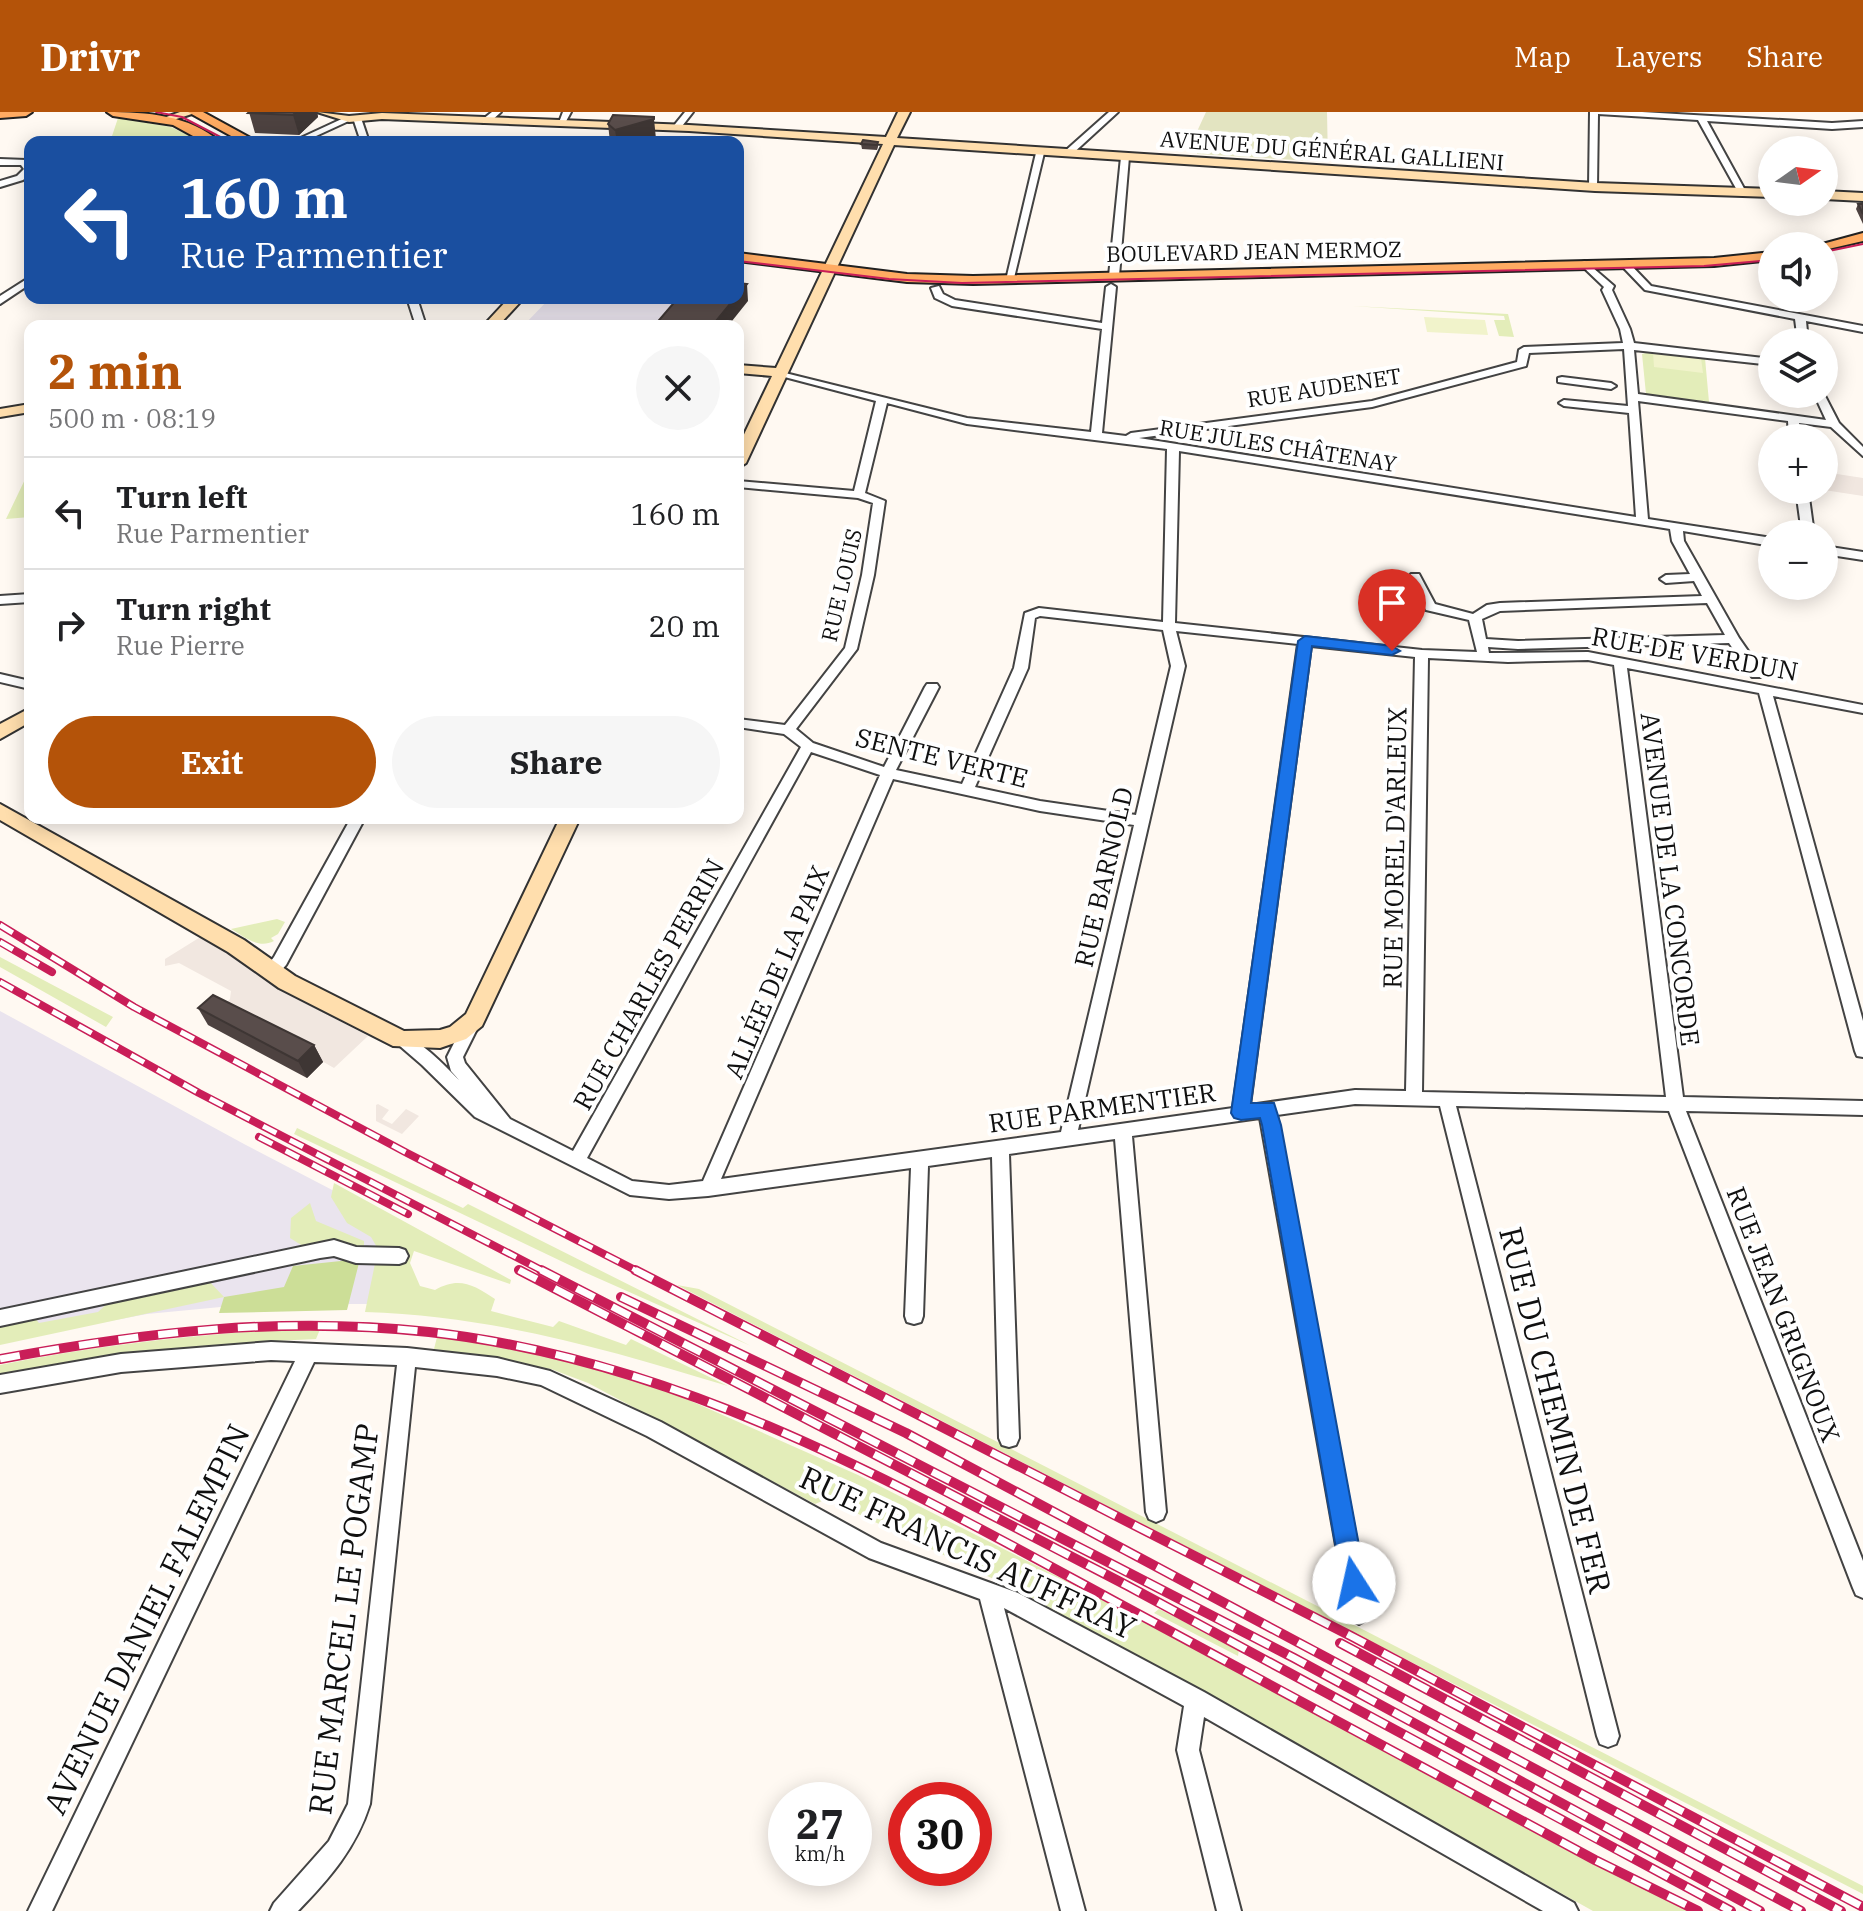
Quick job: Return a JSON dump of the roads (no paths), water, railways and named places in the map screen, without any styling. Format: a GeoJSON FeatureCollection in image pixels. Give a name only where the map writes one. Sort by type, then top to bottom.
{"type":"FeatureCollection","features":[{"type":"Feature","properties":{"kind":"main road"},"geometry":{"type":"LineString","coordinates":[[0,114],[26,112]]}},
{"type":"Feature","properties":{"kind":"main road"},"geometry":{"type":"LineString","coordinates":[[113,112],[136,113],[183,125],[203,136]]}},
{"type":"Feature","properties":{"kind":"main road"},"geometry":{"type":"LineString","coordinates":[[193,112],[240,136]]}},
{"type":"Feature","properties":{"kind":"main road"},"geometry":{"type":"LineString","coordinates":[[1838,242],[1863,237]]}},
{"type":"Feature","properties":{"kind":"main road"},"geometry":{"type":"LineString","coordinates":[[1838,254],[1863,248]]}},
{"type":"Feature","properties":{"kind":"main road","name":"BOULEVARD JEAN MERMOZ"},"geometry":{"type":"LineString","coordinates":[[744,258],[936,288],[1585,264],[1622,279],[1758,257]]}},
{"type":"Feature","properties":{"kind":"main road","name":"BOULEVARD JEAN MERMOZ"},"geometry":{"type":"LineString","coordinates":[[744,267],[907,278],[1112,282],[1596,276],[1622,279],[1758,268]]}},
{"type":"Feature","properties":{"kind":"street"},"geometry":{"type":"LineString","coordinates":[[164,120],[193,112]]}},
{"type":"Feature","properties":{"kind":"street","name":"AVENUE DU GÉNÉRAL GALLIENI"},"geometry":{"type":"LineString","coordinates":[[323,112],[361,117],[486,121],[564,118],[1040,153],[1593,187],[1758,193]]}},
{"type":"Feature","properties":{"kind":"street"},"geometry":{"type":"LineString","coordinates":[[486,121],[497,112]]}},
{"type":"Feature","properties":{"kind":"street"},"geometry":{"type":"LineString","coordinates":[[672,136],[689,112]]}},
{"type":"Feature","properties":{"kind":"street"},"geometry":{"type":"LineString","coordinates":[[744,450],[904,112]]}},
{"type":"Feature","properties":{"kind":"street"},"geometry":{"type":"LineString","coordinates":[[1067,154],[1114,112]]}},
{"type":"Feature","properties":{"kind":"street"},"geometry":{"type":"LineString","coordinates":[[1593,187],[1594,112]]}},
{"type":"Feature","properties":{"kind":"street"},"geometry":{"type":"LineString","coordinates":[[1601,112],[1863,124]]}},
{"type":"Feature","properties":{"kind":"street"},"geometry":{"type":"LineString","coordinates":[[312,136],[361,117]]}},
{"type":"Feature","properties":{"kind":"street"},"geometry":{"type":"LineString","coordinates":[[1701,118],[1742,192]]}},
{"type":"Feature","properties":{"kind":"street"},"geometry":{"type":"LineString","coordinates":[[1009,278],[1040,153]]}},
{"type":"Feature","properties":{"kind":"street"},"geometry":{"type":"LineString","coordinates":[[1096,436],[1125,157]]}},
{"type":"Feature","properties":{"kind":"street"},"geometry":{"type":"LineString","coordinates":[[0,162],[24,163]]}},
{"type":"Feature","properties":{"kind":"street"},"geometry":{"type":"LineString","coordinates":[[0,184],[24,174]]}},
{"type":"Feature","properties":{"kind":"street"},"geometry":{"type":"LineString","coordinates":[[1838,196],[1863,197]]}},
{"type":"Feature","properties":{"kind":"street"},"geometry":{"type":"LineString","coordinates":[[1585,264],[1596,276],[1863,329]]}},
{"type":"Feature","properties":{"kind":"street"},"geometry":{"type":"LineString","coordinates":[[1622,279],[1607,290],[1625,329],[1629,346],[1642,522]]}},
{"type":"Feature","properties":{"kind":"street"},"geometry":{"type":"LineString","coordinates":[[0,301],[24,284]]}},
{"type":"Feature","properties":{"kind":"street"},"geometry":{"type":"LineString","coordinates":[[936,288],[938,296],[952,303],[1107,327]]}},
{"type":"Feature","properties":{"kind":"street"},"geometry":{"type":"LineString","coordinates":[[496,320],[511,304]]}},
{"type":"Feature","properties":{"kind":"street"},"geometry":{"type":"LineString","coordinates":[[1800,317],[1801,328]]}},
{"type":"Feature","properties":{"kind":"street"},"geometry":{"type":"LineString","coordinates":[[1629,346],[1758,360]]}},
{"type":"Feature","properties":{"kind":"street","name":"RUE AUDENET"},"geometry":{"type":"LineString","coordinates":[[1116,438],[1372,404],[1522,364],[1524,350],[1629,346]]}},
{"type":"Feature","properties":{"kind":"street"},"geometry":{"type":"LineString","coordinates":[[744,370],[781,373]]}},
{"type":"Feature","properties":{"kind":"street","name":"RUE JULES CHÂTENAY"},"geometry":{"type":"LineString","coordinates":[[781,373],[967,421],[1116,438],[1758,540]]}},
{"type":"Feature","properties":{"kind":"street"},"geometry":{"type":"LineString","coordinates":[[1562,380],[1834,424]]}},
{"type":"Feature","properties":{"kind":"street"},"geometry":{"type":"LineString","coordinates":[[744,485],[859,495],[882,400]]}},
{"type":"Feature","properties":{"kind":"street"},"geometry":{"type":"LineString","coordinates":[[1564,403],[1635,410]]}},
{"type":"Feature","properties":{"kind":"street"},"geometry":{"type":"LineString","coordinates":[[1826,408],[1834,424]]}},
{"type":"Feature","properties":{"kind":"street"},"geometry":{"type":"LineString","coordinates":[[0,413],[24,409]]}},
{"type":"Feature","properties":{"kind":"street"},"geometry":{"type":"LineString","coordinates":[[1793,418],[1794,424]]}},
{"type":"Feature","properties":{"kind":"street"},"geometry":{"type":"LineString","coordinates":[[1838,428],[1863,453]]}},
{"type":"Feature","properties":{"kind":"street","name":"RUE BARNOLD"},"geometry":{"type":"LineString","coordinates":[[1068,1138],[1178,666],[1169,627],[1173,448]]}},
{"type":"Feature","properties":{"kind":"street","name":"RUE LOUIS"},"geometry":{"type":"LineString","coordinates":[[788,730],[851,649],[868,575],[879,501],[859,495]]}},
{"type":"Feature","properties":{"kind":"street"},"geometry":{"type":"LineString","coordinates":[[1676,527],[1678,541],[1733,639],[1757,674]]}},
{"type":"Feature","properties":{"kind":"street"},"geometry":{"type":"LineString","coordinates":[[1838,552],[1863,556]]}},
{"type":"Feature","properties":{"kind":"street"},"geometry":{"type":"LineString","coordinates":[[1415,577],[1430,607],[1475,618],[1491,608],[1500,607],[1711,599]]}},
{"type":"Feature","properties":{"kind":"street"},"geometry":{"type":"LineString","coordinates":[[1666,579],[1698,577]]}},
{"type":"Feature","properties":{"kind":"street"},"geometry":{"type":"LineString","coordinates":[[0,600],[24,598]]}},
{"type":"Feature","properties":{"kind":"street"},"geometry":{"type":"LineString","coordinates":[[966,791],[1021,668],[1029,616],[1039,612],[1422,654]]}},
{"type":"Feature","properties":{"kind":"street"},"geometry":{"type":"LineString","coordinates":[[1475,618],[1484,658]]}},
{"type":"Feature","properties":{"kind":"street"},"geometry":{"type":"LineString","coordinates":[[1482,643],[1518,645],[1733,639]]}},
{"type":"Feature","properties":{"kind":"street"},"geometry":{"type":"LineString","coordinates":[[1241,1113],[1305,641]]}},
{"type":"Feature","properties":{"kind":"street","name":"RUE DE VERDUN"},"geometry":{"type":"LineString","coordinates":[[1422,654],[1484,658],[1563,655],[1620,661],[1863,709]]}},
{"type":"Feature","properties":{"kind":"street","name":"RUE MOREL D'ARLEUX"},"geometry":{"type":"LineString","coordinates":[[1414,1097],[1422,654]]}},
{"type":"Feature","properties":{"kind":"street","name":"AVENUE DE LA CONCORDE"},"geometry":{"type":"LineString","coordinates":[[1620,661],[1675,1104]]}},
{"type":"Feature","properties":{"kind":"street"},"geometry":{"type":"LineString","coordinates":[[0,678],[24,684]]}},
{"type":"Feature","properties":{"kind":"street","name":"ALLÉE DE LA PAIX"},"geometry":{"type":"LineString","coordinates":[[708,1189],[888,773],[932,687]]}},
{"type":"Feature","properties":{"kind":"street"},"geometry":{"type":"LineString","coordinates":[[1765,690],[1863,1051]]}},
{"type":"Feature","properties":{"kind":"street"},"geometry":{"type":"LineString","coordinates":[[0,733],[24,718]]}},
{"type":"Feature","properties":{"kind":"street"},"geometry":{"type":"LineString","coordinates":[[744,724],[788,730]]}},
{"type":"Feature","properties":{"kind":"street","name":"SENTE VERTE"},"geometry":{"type":"LineString","coordinates":[[788,730],[808,746],[888,773],[966,791],[1140,821]]}},
{"type":"Feature","properties":{"kind":"street","name":"RUE CHARLES PERRIN"},"geometry":{"type":"LineString","coordinates":[[576,1161],[808,746]]}},
{"type":"Feature","properties":{"kind":"street"},"geometry":{"type":"LineString","coordinates":[[0,811],[196,922],[318,1000],[401,1040],[440,1039],[458,1033],[474,1020],[567,824]]}},
{"type":"Feature","properties":{"kind":"street"},"geometry":{"type":"LineString","coordinates":[[272,970],[280,961],[355,824]]}},
{"type":"Feature","properties":{"kind":"street","name":"RUE PARMENTIER"},"geometry":{"type":"LineString","coordinates":[[474,1020],[455,1057],[457,1066],[509,1126]]}},
{"type":"Feature","properties":{"kind":"street","name":"RUE PARMENTIER"},"geometry":{"type":"LineString","coordinates":[[401,1040],[428,1060],[470,1104],[630,1188],[669,1192],[1355,1097],[1863,1108]]}},
{"type":"Feature","properties":{"kind":"street","name":"RUE DU CHEMIN DE FER"},"geometry":{"type":"LineString","coordinates":[[1446,1098],[1608,1736]]}},
{"type":"Feature","properties":{"kind":"street","name":"RUE JEAN GRIGNOUX"},"geometry":{"type":"LineString","coordinates":[[1675,1104],[1863,1588]]}},
{"type":"Feature","properties":{"kind":"street"},"geometry":{"type":"LineString","coordinates":[[1267,1109],[1359,1613]]}},
{"type":"Feature","properties":{"kind":"street"},"geometry":{"type":"LineString","coordinates":[[1123,1129],[1156,1512]]}},
{"type":"Feature","properties":{"kind":"street"},"geometry":{"type":"LineString","coordinates":[[1000,1148],[1009,1438]]}},
{"type":"Feature","properties":{"kind":"street"},"geometry":{"type":"LineString","coordinates":[[914,1316],[920,1159]]}},
{"type":"Feature","properties":{"kind":"street"},"geometry":{"type":"LineString","coordinates":[[0,1318],[320,1250],[334,1248],[356,1255],[391,1256]]}},
{"type":"Feature","properties":{"kind":"street","name":"RUE FRANCIS AUFFRAY"},"geometry":{"type":"LineString","coordinates":[[0,1384],[121,1363],[271,1351],[407,1357],[521,1371],[566,1385],[654,1429],[876,1551],[1011,1600],[1196,1700],[1566,1911]]}},
{"type":"Feature","properties":{"kind":"street","name":"AVENUE DANIEL FALEMPIN"},"geometry":{"type":"LineString","coordinates":[[40,1911],[308,1354]]}},
{"type":"Feature","properties":{"kind":"street","name":"RUE MARCEL LE POGAMP"},"geometry":{"type":"LineString","coordinates":[[282,1911],[342,1846],[353,1827],[359,1804],[407,1357]]}},
{"type":"Feature","properties":{"kind":"street"},"geometry":{"type":"LineString","coordinates":[[989,1592],[1073,1911]]}},
{"type":"Feature","properties":{"kind":"street"},"geometry":{"type":"LineString","coordinates":[[1196,1700],[1188,1750],[1229,1911]]}},
{"type":"Feature","properties":{"kind":"tram line"},"geometry":{"type":"LineString","coordinates":[[156,112],[182,117],[218,136]]}},
{"type":"Feature","properties":{"kind":"tram line"},"geometry":{"type":"LineString","coordinates":[[1838,249],[1863,244]]}},
{"type":"Feature","properties":{"kind":"tram line"},"geometry":{"type":"LineString","coordinates":[[744,262],[889,279],[962,283],[1704,266],[1758,261]]}},
{"type":"Feature","properties":{"kind":"railway"},"geometry":{"type":"LineString","coordinates":[[0,925],[134,1007],[407,1153],[639,1272]]}},
{"type":"Feature","properties":{"kind":"railway"},"geometry":{"type":"LineString","coordinates":[[0,942],[52,972]]}},
{"type":"Feature","properties":{"kind":"railway"},"geometry":{"type":"LineString","coordinates":[[0,982],[199,1093],[545,1272]]}},
{"type":"Feature","properties":{"kind":"railway"},"geometry":{"type":"LineString","coordinates":[[259,1137],[408,1214]]}},
{"type":"Feature","properties":{"kind":"railway"},"geometry":{"type":"LineString","coordinates":[[522,1272],[519,1270],[1128,1586],[1731,1911]]}},
{"type":"Feature","properties":{"kind":"railway"},"geometry":{"type":"LineString","coordinates":[[541,1270],[1294,1658],[1760,1911]]}},
{"type":"Feature","properties":{"kind":"railway"},"geometry":{"type":"LineString","coordinates":[[635,1270],[1351,1636],[1863,1907]]}},
{"type":"Feature","properties":{"kind":"railway"},"geometry":{"type":"LineString","coordinates":[[621,1297],[906,1433],[1801,1911]]}},
{"type":"Feature","properties":{"kind":"railway"},"geometry":{"type":"LineString","coordinates":[[0,1359],[161,1334],[267,1326],[320,1326],[429,1332],[522,1347],[612,1369],[785,1433],[869,1472],[1595,1860],[1698,1911]]}},
{"type":"Feature","properties":{"kind":"railway"},"geometry":{"type":"LineString","coordinates":[[1340,1643],[1841,1911]]}}]}
